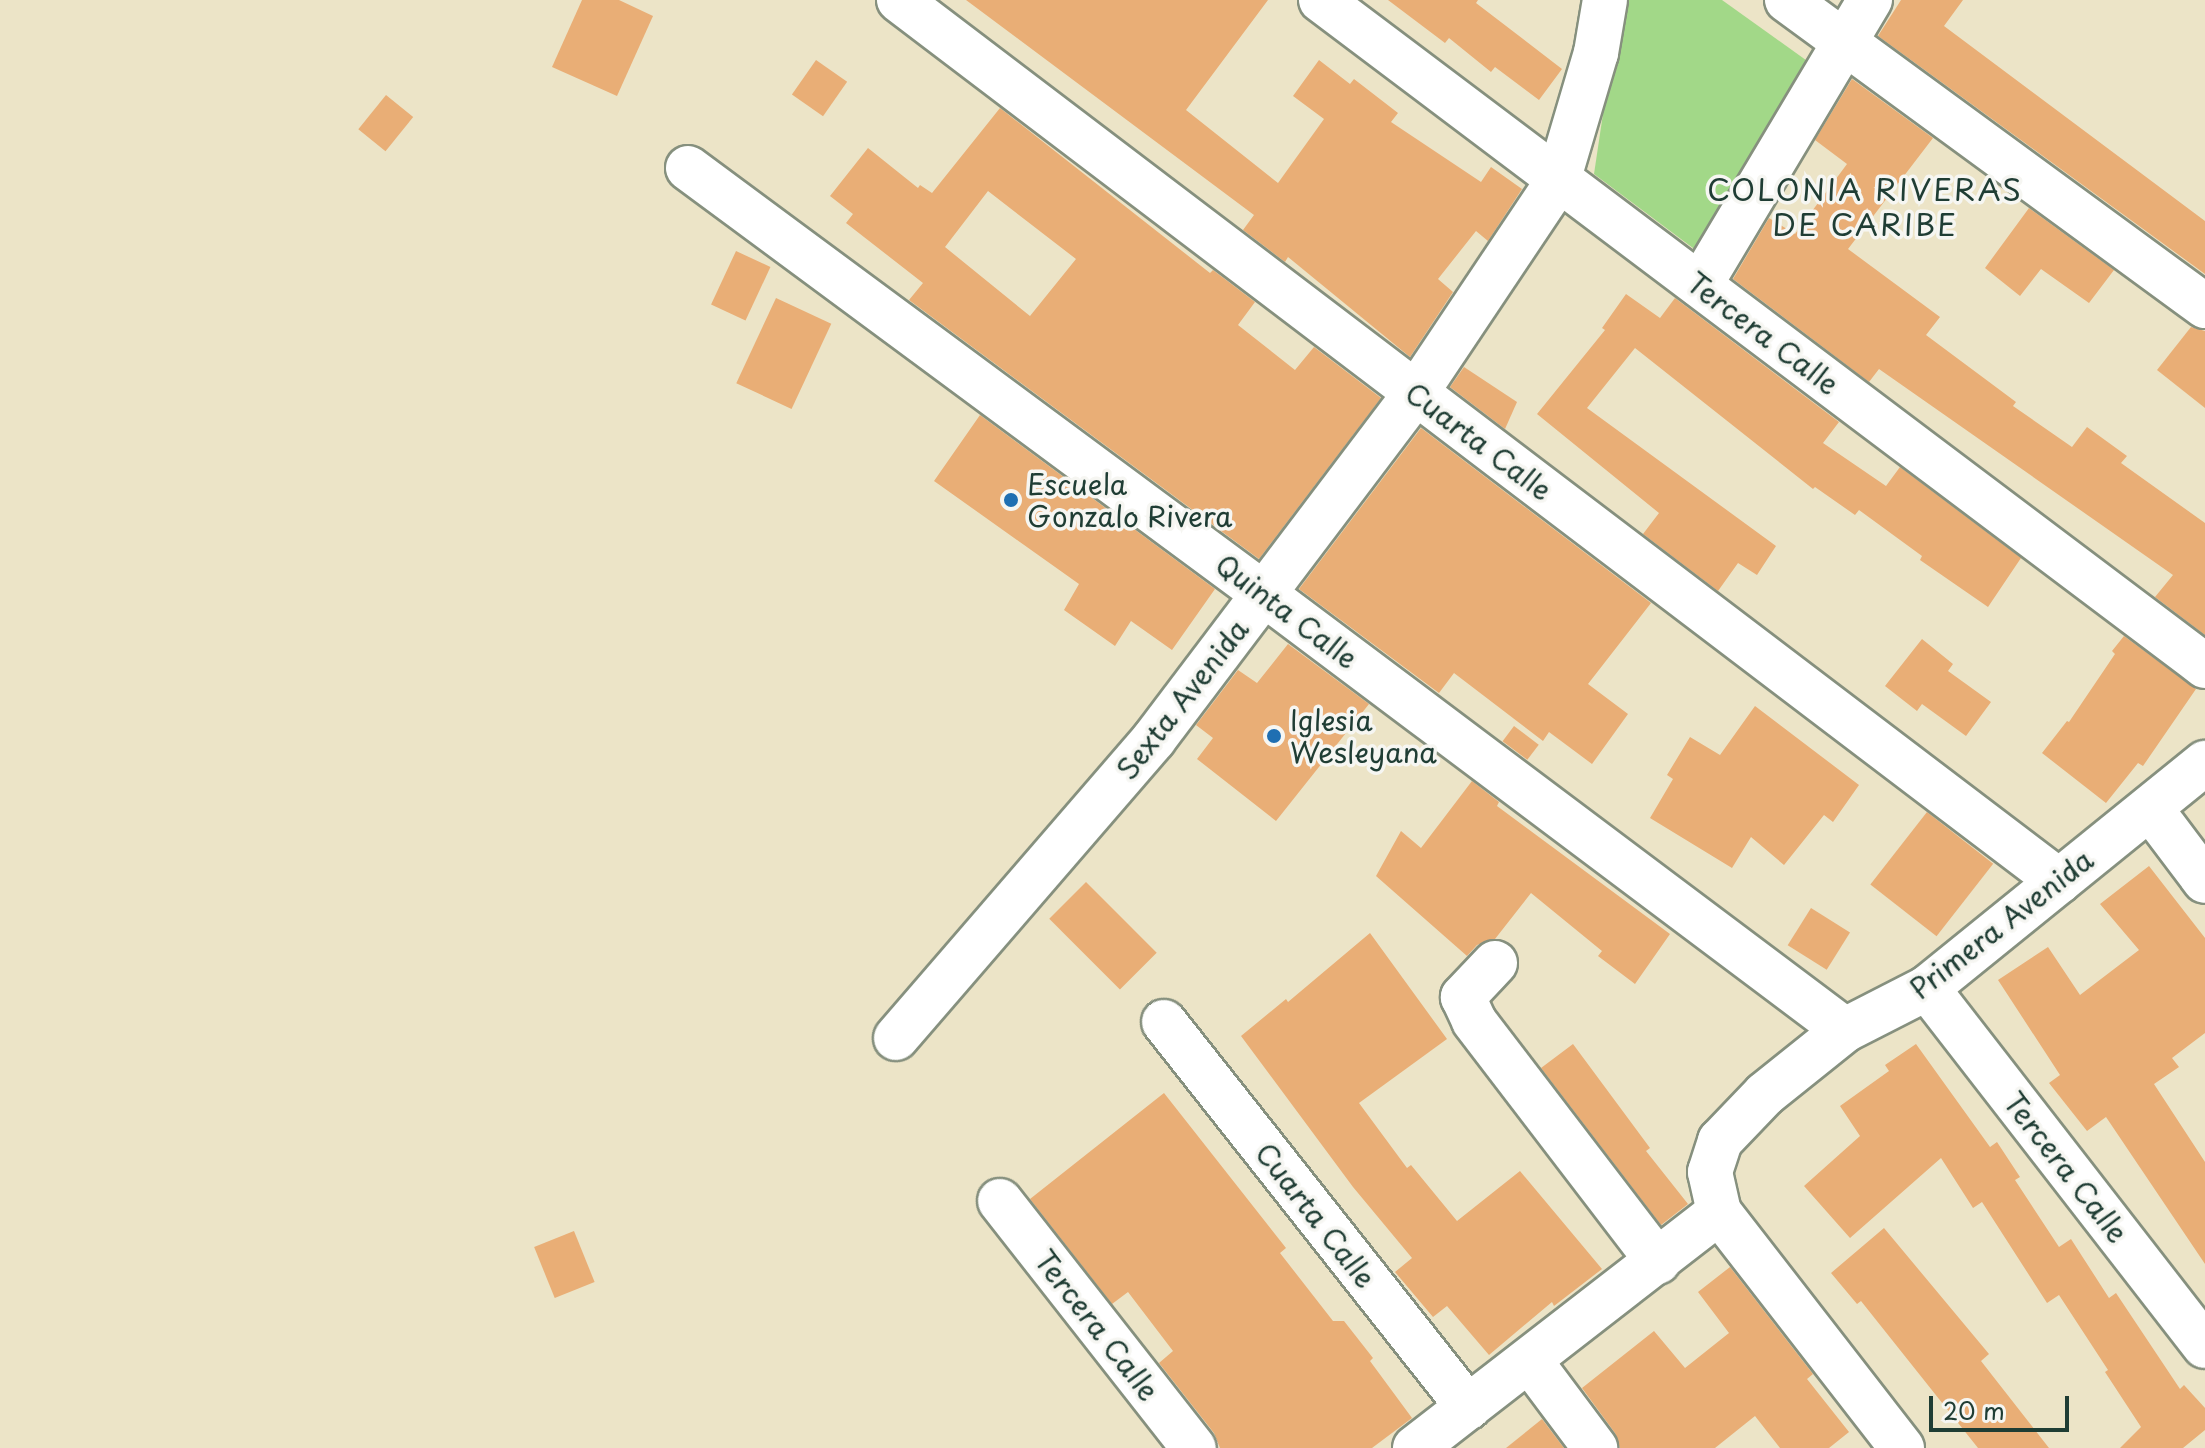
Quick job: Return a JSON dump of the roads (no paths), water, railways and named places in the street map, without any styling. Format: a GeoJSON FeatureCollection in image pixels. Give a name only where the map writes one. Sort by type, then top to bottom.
{"type":"FeatureCollection","features":[{"type":"Feature","properties":{"kind":"street","name":"Cuarta Calle"},"geometry":{"type":"LineString","coordinates":[[899,0],[2059,881]]}},
{"type":"Feature","properties":{"kind":"street","name":"Tercera Calle"},"geometry":{"type":"LineString","coordinates":[[1321,0],[2205,666]]}},
{"type":"Feature","properties":{"kind":"street","name":"Sexta Avenida"},"geometry":{"type":"LineString","coordinates":[[896,1038],[1154,739],[1416,393],[1558,181],[1596,53],[1605,0]]}},
{"type":"Feature","properties":{"kind":"street"},"geometry":{"type":"LineString","coordinates":[[1787,0],[2205,306]]}},
{"type":"Feature","properties":{"kind":"street"},"geometry":{"type":"LineString","coordinates":[[1700,285],[1842,42],[1870,0]]}},
{"type":"Feature","properties":{"kind":"street","name":"Quinta Calle"},"geometry":{"type":"LineString","coordinates":[[688,168],[1264,594],[1845,1030]]}},
{"type":"Feature","properties":{"kind":"street","name":"Primera Avenida"},"geometry":{"type":"LineString","coordinates":[[1719,1212],[1710,1172],[1720,1141],[1765,1094],[1845,1030],[1927,988],[2205,763]]}},
{"type":"Feature","properties":{"kind":"street"},"geometry":{"type":"LineString","coordinates":[[2150,808],[2205,881]]}},
{"type":"Feature","properties":{"kind":"street"},"geometry":{"type":"LineString","coordinates":[[1495,963],[1463,997],[1474,1021],[1658,1262]]}},
{"type":"Feature","properties":{"kind":"street","name":"Tercera Calle"},"geometry":{"type":"LineString","coordinates":[[1927,988],[2205,1346]]}},
{"type":"Feature","properties":{"kind":"street","name":"Cuarta Calle"},"geometry":{"type":"LineString","coordinates":[[1164,1022],[1468,1407]]}},
{"type":"Feature","properties":{"kind":"street","name":"Tercera Calle"},"geometry":{"type":"LineString","coordinates":[[1000,1201],[1194,1448]]}},
{"type":"Feature","properties":{"kind":"street"},"geometry":{"type":"LineString","coordinates":[[1415,1448],[1719,1212],[1902,1448]]}},
{"type":"Feature","properties":{"kind":"street"},"geometry":{"type":"LineString","coordinates":[[1530,1361],[1595,1448]]}},
{"type":"Feature","properties":{"kind":"place","name":"Escuela Gonzalo Rivera"},"geometry":{"type":"Point","coordinates":[1011,500]}},
{"type":"Feature","properties":{"kind":"place","name":"Iglesia Wesleyana"},"geometry":{"type":"Point","coordinates":[1274,736]}},
{"type":"Feature","properties":{"kind":"district","name":"COLONIA RIVERAS DE CARIBE"},"geometry":{"type":"Point","coordinates":[1865,206]}}]}
